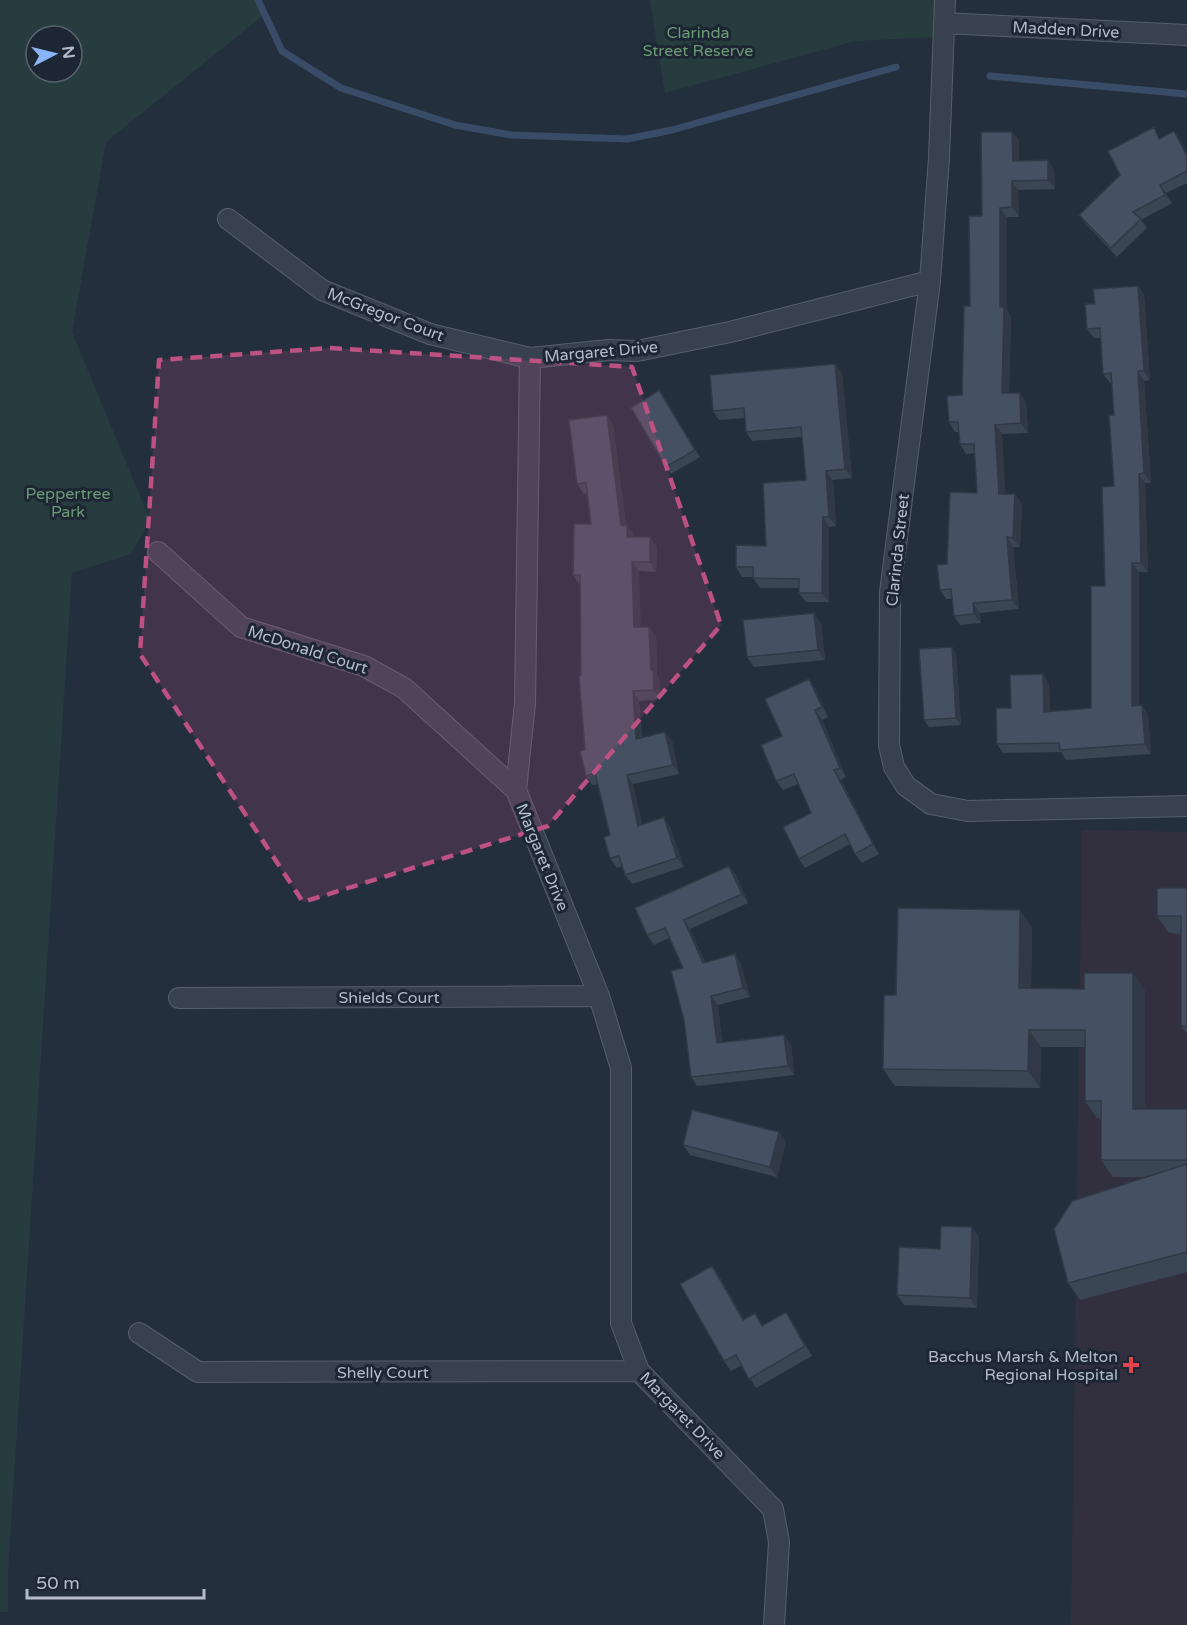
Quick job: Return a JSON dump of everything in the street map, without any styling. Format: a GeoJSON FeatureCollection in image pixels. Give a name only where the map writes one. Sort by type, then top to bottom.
{"type":"FeatureCollection","features":[{"type":"Feature","properties":{"kind":"street","name":"Clarinda Street"},"geometry":{"type":"LineString","coordinates":[[945,0],[939,158],[930,281],[890,592],[889,745],[894,767],[906,786],[931,804],[968,811],[1187,806]]}},
{"type":"Feature","properties":{"kind":"street","name":"Madden Drive"},"geometry":{"type":"LineString","coordinates":[[944,24],[1187,35]]}},
{"type":"Feature","properties":{"kind":"street","name":"McGregor Court"},"geometry":{"type":"LineString","coordinates":[[228,219],[322,290],[430,334],[530,358]]}},
{"type":"Feature","properties":{"kind":"street","name":"Margaret Drive"},"geometry":{"type":"LineString","coordinates":[[774,1625],[779,1542],[773,1509],[639,1371],[621,1323],[621,1068],[599,996],[516,790],[525,703],[530,358],[609,350],[637,351],[730,332],[930,281]]}},
{"type":"Feature","properties":{"kind":"street","name":"McDonald Court"},"geometry":{"type":"LineString","coordinates":[[158,552],[241,627],[363,666],[404,688],[516,790]]}},
{"type":"Feature","properties":{"kind":"street","name":"Shields Court"},"geometry":{"type":"LineString","coordinates":[[179,998],[599,996]]}},
{"type":"Feature","properties":{"kind":"street","name":"Shelly Court"},"geometry":{"type":"LineString","coordinates":[[139,1333],[198,1372],[639,1371]]}},
{"type":"Feature","properties":{"kind":"highlighted area"},"geometry":{"type":"Polygon","coordinates":[[[330,348],[632,367],[721,625],[548,826],[303,902],[140,654],[159,360],[330,348]]]}},
{"type":"Feature","properties":{"kind":"shaded area","name":"Bacchus Marsh & Melton Regional Hospital"},"geometry":{"type":"Polygon","coordinates":[[[1082,830],[1187,832],[1187,1625],[1071,1625],[1082,830]]]}},
{"type":"Feature","properties":{"kind":"green space","name":"Peppertree Park"},"geometry":{"type":"Polygon","coordinates":[[[0,0],[258,0],[265,14],[106,142],[72,332],[150,520],[131,554],[72,573],[8,1571],[8,1612],[0,1612],[0,0]]]}},
{"type":"Feature","properties":{"kind":"green space","name":"Clarinda Street Reserve"},"geometry":{"type":"Polygon","coordinates":[[[650,0],[937,0],[937,37],[855,41],[665,93],[650,0]]]}},
{"type":"Feature","properties":{"kind":"building"},"geometry":{"type":"Polygon","coordinates":[[[1154,127],[1159,139],[1174,131],[1187,156],[1187,171],[1160,185],[1165,195],[1133,212],[1141,219],[1111,248],[1079,215],[1120,175],[1108,151],[1154,127]]]}},
{"type":"Feature","properties":{"kind":"building"},"geometry":{"type":"Polygon","coordinates":[[[981,132],[1012,132],[1013,161],[1048,160],[1048,180],[1012,181],[1012,207],[1000,208],[1000,307],[1004,307],[1002,393],[1020,393],[1021,423],[995,425],[999,494],[1015,494],[1013,538],[1007,537],[1012,600],[973,603],[974,614],[954,616],[951,589],[940,590],[937,565],[947,564],[950,492],[977,493],[974,444],[960,444],[958,422],[949,422],[947,396],[962,395],[964,306],[970,306],[969,216],[982,216],[981,132]]]}},
{"type":"Feature","properties":{"kind":"building"},"geometry":{"type":"Polygon","coordinates":[[[1138,286],[1144,371],[1138,371],[1144,473],[1139,474],[1141,563],[1132,563],[1132,706],[1142,705],[1145,744],[1060,750],[1059,743],[997,744],[996,708],[1011,708],[1010,675],[1043,674],[1044,712],[1091,708],[1091,586],[1105,586],[1102,487],[1114,486],[1109,415],[1114,415],[1111,373],[1103,374],[1100,328],[1087,329],[1085,304],[1095,304],[1093,289],[1138,286]]]}},
{"type":"Feature","properties":{"kind":"building"},"geometry":{"type":"Polygon","coordinates":[[[835,364],[845,469],[826,471],[829,517],[823,517],[822,593],[799,593],[799,579],[753,578],[753,567],[736,567],[736,545],[766,546],[763,483],[806,480],[801,427],[746,432],[744,408],[713,411],[710,375],[835,364]]]}},
{"type":"Feature","properties":{"kind":"building"},"geometry":{"type":"Polygon","coordinates":[[[659,390],[695,450],[666,467],[631,408],[659,390]]]}},
{"type":"Feature","properties":{"kind":"building"},"geometry":{"type":"Polygon","coordinates":[[[607,415],[621,525],[627,525],[627,537],[650,537],[650,562],[632,562],[634,627],[649,627],[654,690],[633,691],[636,739],[665,732],[673,765],[627,775],[638,826],[664,817],[677,858],[625,875],[619,856],[610,858],[604,837],[610,835],[595,773],[586,776],[580,751],[585,750],[579,676],[581,675],[580,575],[573,575],[574,524],[591,524],[586,483],[577,484],[569,420],[607,415]]]}},
{"type":"Feature","properties":{"kind":"building"},"geometry":{"type":"Polygon","coordinates":[[[814,613],[818,650],[747,657],[743,620],[814,613]]]}},
{"type":"Feature","properties":{"kind":"building"},"geometry":{"type":"Polygon","coordinates":[[[952,647],[956,718],[924,720],[919,649],[952,647]]]}},
{"type":"Feature","properties":{"kind":"building"},"geometry":{"type":"Polygon","coordinates":[[[809,679],[822,707],[815,710],[840,768],[834,770],[873,844],[855,854],[845,834],[799,859],[783,827],[811,813],[794,774],[776,781],[761,745],[782,736],[765,699],[809,679]]]}},
{"type":"Feature","properties":{"kind":"building"},"geometry":{"type":"Polygon","coordinates":[[[729,866],[742,894],[684,920],[703,963],[735,954],[743,988],[711,996],[717,1043],[784,1035],[788,1066],[691,1077],[684,1020],[671,971],[683,968],[665,928],[647,935],[635,908],[729,866]]]}},
{"type":"Feature","properties":{"kind":"building"},"geometry":{"type":"Polygon","coordinates":[[[1157,888],[1187,888],[1187,1026],[1181,1026],[1181,916],[1157,916],[1157,888]]]}},
{"type":"Feature","properties":{"kind":"building"},"geometry":{"type":"Polygon","coordinates":[[[898,908],[1020,910],[1019,988],[1084,989],[1084,973],[1133,973],[1133,1109],[1187,1109],[1187,1160],[1101,1160],[1101,1101],[1085,1101],[1085,1030],[1029,1030],[1028,1071],[883,1069],[884,995],[896,995],[898,908]]]}},
{"type":"Feature","properties":{"kind":"building"},"geometry":{"type":"Polygon","coordinates":[[[692,1110],[779,1132],[770,1167],[683,1145],[692,1110]]]}},
{"type":"Feature","properties":{"kind":"building"},"geometry":{"type":"Polygon","coordinates":[[[1187,1164],[1187,1252],[1068,1283],[1054,1229],[1072,1201],[1187,1164]]]}},
{"type":"Feature","properties":{"kind":"building"},"geometry":{"type":"Polygon","coordinates":[[[941,1226],[972,1227],[970,1298],[897,1295],[899,1247],[940,1249],[941,1226]]]}},
{"type":"Feature","properties":{"kind":"building"},"geometry":{"type":"Polygon","coordinates":[[[712,1266],[743,1320],[755,1313],[762,1326],[786,1312],[805,1346],[749,1379],[736,1355],[724,1361],[680,1284],[712,1266]]]}},
{"type":"Feature","properties":{"kind":"waterway"},"geometry":{"type":"LineString","coordinates":[[258,0],[282,51],[341,88],[455,125],[511,135],[627,139],[672,130],[896,67]]}},
{"type":"Feature","properties":{"kind":"waterway"},"geometry":{"type":"LineString","coordinates":[[990,76],[1187,94]]}},
{"type":"Feature","properties":{"kind":"place","name":"Bacchus Marsh & Melton Regional Hospital"},"geometry":{"type":"Point","coordinates":[1131,1365]}}]}
